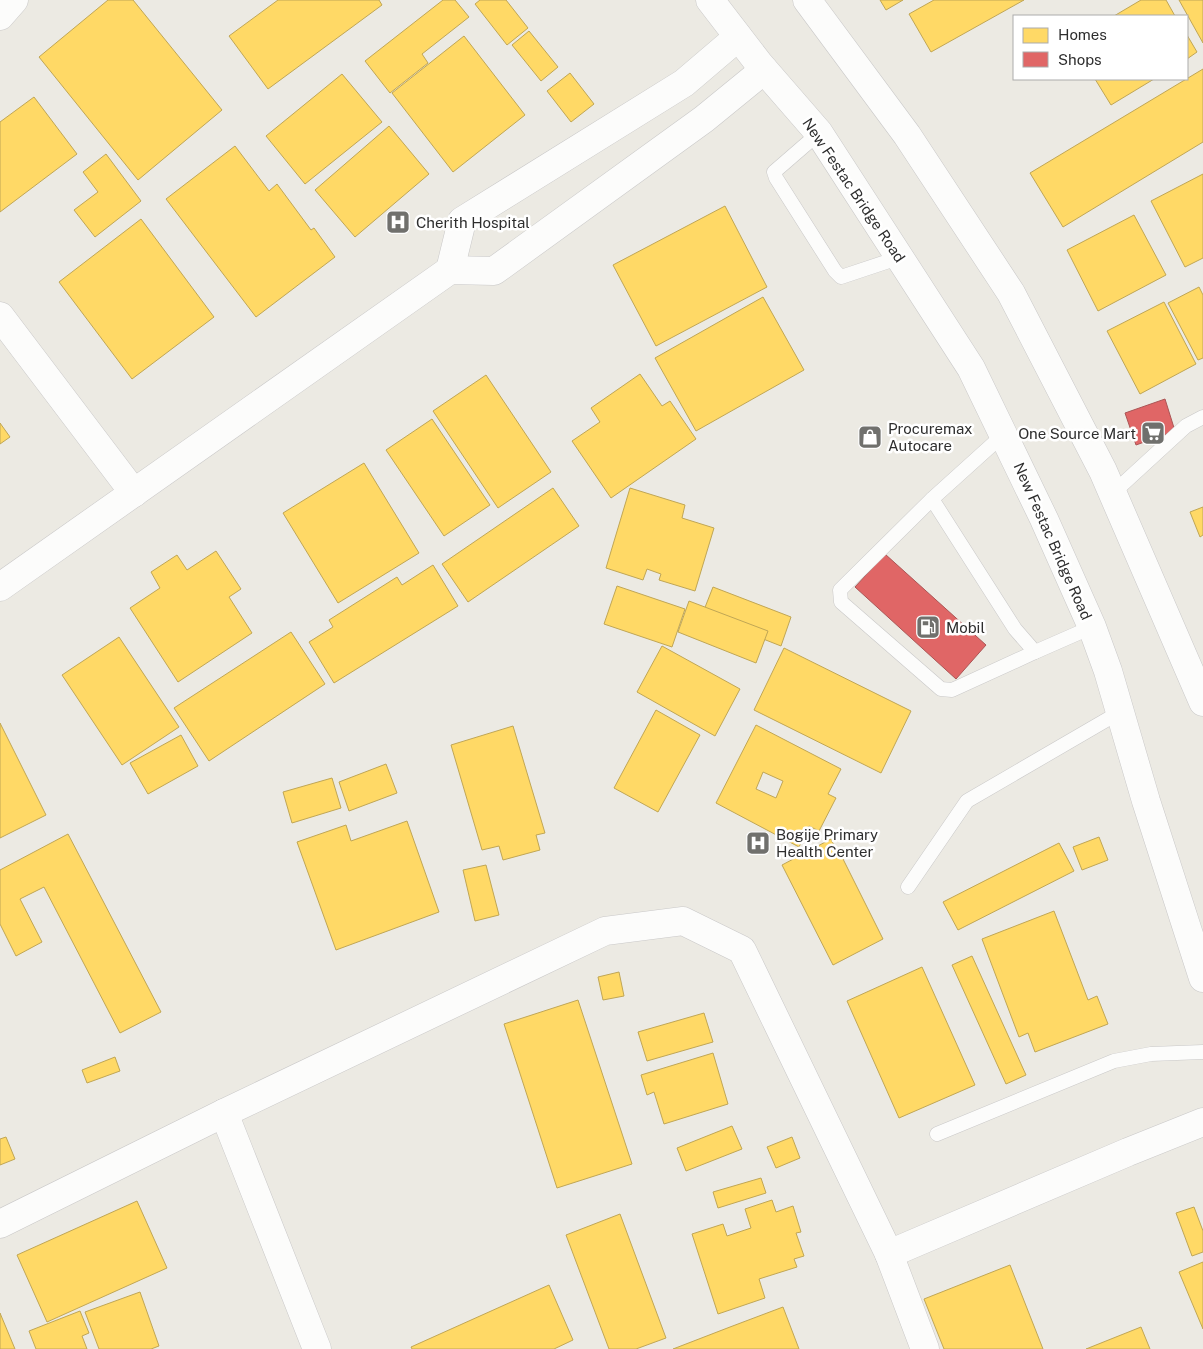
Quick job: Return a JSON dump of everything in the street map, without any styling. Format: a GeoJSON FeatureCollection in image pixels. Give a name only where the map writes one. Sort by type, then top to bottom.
{"type":"FeatureCollection","features":[{"type":"Feature","properties":{"kind":"street"},"geometry":{"type":"LineString","coordinates":[[0,16],[14,0]]}},
{"type":"Feature","properties":{"kind":"street","name":"New Festac Bridge Road"},"geometry":{"type":"LineString","coordinates":[[710,0],[764,70],[819,133],[901,257],[929,305],[972,368],[1044,519],[1092,627],[1108,671],[1146,801],[1203,978]]}},
{"type":"Feature","properties":{"kind":"street"},"geometry":{"type":"LineString","coordinates":[[807,0],[907,135],[1011,293],[1100,464],[1203,702]]}},
{"type":"Feature","properties":{"kind":"street"},"geometry":{"type":"LineString","coordinates":[[450,270],[462,221],[684,82],[738,37]]}},
{"type":"Feature","properties":{"kind":"street"},"geometry":{"type":"LineString","coordinates":[[0,586],[450,270],[494,271],[704,118],[764,70]]}},
{"type":"Feature","properties":{"kind":"street"},"geometry":{"type":"LineString","coordinates":[[0,316],[134,493]]}},
{"type":"Feature","properties":{"kind":"street"},"geometry":{"type":"LineString","coordinates":[[0,1224],[224,1113],[605,931],[684,921],[742,950],[889,1254],[926,1349]]}},
{"type":"Feature","properties":{"kind":"street"},"geometry":{"type":"LineString","coordinates":[[224,1113],[317,1349]]}},
{"type":"Feature","properties":{"kind":"street"},"geometry":{"type":"LineString","coordinates":[[889,1254],[1203,1122]]}},
{"type":"Feature","properties":{"kind":"lane"},"geometry":{"type":"LineString","coordinates":[[819,133],[774,172],[835,271],[841,277],[901,257]]}},
{"type":"Feature","properties":{"kind":"lane"},"geometry":{"type":"LineString","coordinates":[[1113,493],[1186,426],[1203,417]]}},
{"type":"Feature","properties":{"kind":"lane"},"geometry":{"type":"LineString","coordinates":[[1004,434],[932,499],[840,590],[842,602],[941,689],[952,690],[1092,627]]}},
{"type":"Feature","properties":{"kind":"lane"},"geometry":{"type":"LineString","coordinates":[[932,499],[1015,629],[1035,652]]}},
{"type":"Feature","properties":{"kind":"lane"},"geometry":{"type":"LineString","coordinates":[[908,886],[967,801],[1120,712]]}},
{"type":"Feature","properties":{"kind":"lane"},"geometry":{"type":"LineString","coordinates":[[937,1134],[1114,1061],[1151,1054],[1203,1052]]}},
{"type":"Feature","properties":{"kind":"building: Homes"},"geometry":{"type":"Polygon","coordinates":[[[108,0],[133,0],[222,110],[138,180],[39,57],[108,0]]]}},
{"type":"Feature","properties":{"kind":"building: Homes"},"geometry":{"type":"Polygon","coordinates":[[[278,0],[379,0],[382,5],[268,89],[229,36],[278,0]]]}},
{"type":"Feature","properties":{"kind":"building: Homes"},"geometry":{"type":"Polygon","coordinates":[[[443,0],[455,0],[469,17],[422,54],[428,63],[390,93],[365,61],[443,0]]]}},
{"type":"Feature","properties":{"kind":"building: Homes"},"geometry":{"type":"Polygon","coordinates":[[[480,0],[506,0],[528,28],[507,45],[475,4],[480,0]]]}},
{"type":"Feature","properties":{"kind":"building: Homes"},"geometry":{"type":"Polygon","coordinates":[[[880,0],[903,0],[886,10],[880,0]]]}},
{"type":"Feature","properties":{"kind":"building: Homes"},"geometry":{"type":"Polygon","coordinates":[[[934,0],[1024,0],[931,52],[909,14],[934,0]]]}},
{"type":"Feature","properties":{"kind":"building: Homes"},"geometry":{"type":"Polygon","coordinates":[[[1141,0],[1166,0],[1174,15],[1116,15],[1141,0]]]}},
{"type":"Feature","properties":{"kind":"building: Homes"},"geometry":{"type":"Polygon","coordinates":[[[1179,0],[1203,0],[1203,43],[1188,15],[1179,0]]]}},
{"type":"Feature","properties":{"kind":"building: Homes"},"geometry":{"type":"Polygon","coordinates":[[[529,31],[558,67],[541,81],[512,45],[529,31]]]}},
{"type":"Feature","properties":{"kind":"building: Homes"},"geometry":{"type":"Polygon","coordinates":[[[464,36],[525,115],[453,172],[392,93],[464,36]]]}},
{"type":"Feature","properties":{"kind":"building: Homes"},"geometry":{"type":"Polygon","coordinates":[[[1188,37],[1197,52],[1188,58],[1188,37]]]}},
{"type":"Feature","properties":{"kind":"building: Homes"},"geometry":{"type":"Polygon","coordinates":[[[1203,69],[1203,142],[1063,227],[1030,173],[1185,80],[1188,80],[1188,78],[1203,69]]]}},
{"type":"Feature","properties":{"kind":"building: Homes"},"geometry":{"type":"Polygon","coordinates":[[[570,73],[594,104],[571,122],[547,91],[570,73]]]}},
{"type":"Feature","properties":{"kind":"building: Homes"},"geometry":{"type":"Polygon","coordinates":[[[342,74],[382,122],[305,184],[266,136],[342,74]]]}},
{"type":"Feature","properties":{"kind":"building: Homes"},"geometry":{"type":"Polygon","coordinates":[[[1096,80],[1152,80],[1111,105],[1096,80]]]}},
{"type":"Feature","properties":{"kind":"building: Homes"},"geometry":{"type":"Polygon","coordinates":[[[34,97],[77,154],[0,212],[0,122],[34,97]]]}},
{"type":"Feature","properties":{"kind":"building: Homes"},"geometry":{"type":"Polygon","coordinates":[[[389,126],[429,174],[355,237],[315,190],[389,126]]]}},
{"type":"Feature","properties":{"kind":"building: Homes"},"geometry":{"type":"Polygon","coordinates":[[[235,146],[269,191],[277,184],[311,230],[314,228],[335,257],[256,317],[166,199],[235,146]]]}},
{"type":"Feature","properties":{"kind":"building: Homes"},"geometry":{"type":"Polygon","coordinates":[[[106,154],[141,201],[95,237],[74,210],[98,192],[83,172],[106,154]]]}},
{"type":"Feature","properties":{"kind":"building: Homes"},"geometry":{"type":"Polygon","coordinates":[[[1203,174],[1203,258],[1185,267],[1151,201],[1203,174]]]}},
{"type":"Feature","properties":{"kind":"building: Homes"},"geometry":{"type":"Polygon","coordinates":[[[725,206],[767,287],[656,346],[613,265],[725,206]]]}},
{"type":"Feature","properties":{"kind":"building: Homes"},"geometry":{"type":"Polygon","coordinates":[[[1134,215],[1166,275],[1098,311],[1067,250],[1134,215]]]}},
{"type":"Feature","properties":{"kind":"building: Homes"},"geometry":{"type":"Polygon","coordinates":[[[141,219],[214,317],[132,379],[59,282],[141,219]]]}},
{"type":"Feature","properties":{"kind":"building: Homes"},"geometry":{"type":"Polygon","coordinates":[[[1199,287],[1203,295],[1203,358],[1198,360],[1168,303],[1199,287]]]}},
{"type":"Feature","properties":{"kind":"building: Homes"},"geometry":{"type":"Polygon","coordinates":[[[763,297],[804,370],[696,431],[655,358],[763,297]]]}},
{"type":"Feature","properties":{"kind":"building: Homes"},"geometry":{"type":"Polygon","coordinates":[[[1164,302],[1196,364],[1140,394],[1107,331],[1164,302]]]}},
{"type":"Feature","properties":{"kind":"building: Homes"},"geometry":{"type":"Polygon","coordinates":[[[640,374],[662,406],[670,401],[696,439],[611,498],[572,441],[600,422],[591,408],[640,374]]]}},
{"type":"Feature","properties":{"kind":"building: Homes"},"geometry":{"type":"Polygon","coordinates":[[[486,375],[551,472],[498,508],[433,411],[486,375]]]}},
{"type":"Feature","properties":{"kind":"building: Homes"},"geometry":{"type":"Polygon","coordinates":[[[432,419],[490,505],[444,536],[386,450],[432,419]]]}},
{"type":"Feature","properties":{"kind":"building: Homes"},"geometry":{"type":"Polygon","coordinates":[[[0,423],[10,437],[0,444],[0,423]]]}},
{"type":"Feature","properties":{"kind":"building: Homes"},"geometry":{"type":"Polygon","coordinates":[[[364,463],[419,553],[338,603],[283,513],[364,463]]]}},
{"type":"Feature","properties":{"kind":"building: Homes"},"geometry":{"type":"Polygon","coordinates":[[[553,488],[579,526],[468,602],[442,564],[553,488]]]}},
{"type":"Feature","properties":{"kind":"building: Homes"},"geometry":{"type":"Polygon","coordinates":[[[630,488],[685,505],[682,518],[714,528],[695,591],[659,580],[661,574],[647,569],[643,580],[606,568],[630,488]]]}},
{"type":"Feature","properties":{"kind":"building: Homes"},"geometry":{"type":"Polygon","coordinates":[[[1203,507],[1203,535],[1200,537],[1190,512],[1203,507]]]}},
{"type":"Feature","properties":{"kind":"building: Homes"},"geometry":{"type":"Polygon","coordinates":[[[216,551],[241,589],[229,597],[252,633],[178,682],[130,608],[160,588],[151,572],[177,555],[187,570],[216,551]]]}},
{"type":"Feature","properties":{"kind":"building: Homes"},"geometry":{"type":"Polygon","coordinates":[[[433,565],[458,606],[334,683],[309,642],[333,627],[329,620],[397,577],[402,585],[433,565]]]}},
{"type":"Feature","properties":{"kind":"building: Homes"},"geometry":{"type":"Polygon","coordinates":[[[617,586],[685,609],[672,647],[604,624],[617,586]]]}},
{"type":"Feature","properties":{"kind":"building: Homes"},"geometry":{"type":"Polygon","coordinates":[[[713,587],[791,617],[781,646],[702,615],[713,587]]]}},
{"type":"Feature","properties":{"kind":"building: Homes"},"geometry":{"type":"Polygon","coordinates":[[[689,601],[768,631],[756,663],[678,632],[689,601]]]}},
{"type":"Feature","properties":{"kind":"building: Homes"},"geometry":{"type":"Polygon","coordinates":[[[291,632],[325,684],[209,761],[174,708],[291,632]]]}},
{"type":"Feature","properties":{"kind":"building: Homes"},"geometry":{"type":"Polygon","coordinates":[[[119,637],[179,727],[122,765],[62,675],[119,637]]]}},
{"type":"Feature","properties":{"kind":"building: Homes"},"geometry":{"type":"Polygon","coordinates":[[[662,646],[740,689],[715,736],[637,692],[662,646]]]}},
{"type":"Feature","properties":{"kind":"building: Homes"},"geometry":{"type":"Polygon","coordinates":[[[784,648],[911,711],[881,773],[754,710],[784,648]]]}},
{"type":"Feature","properties":{"kind":"building: Homes"},"geometry":{"type":"Polygon","coordinates":[[[656,710],[700,735],[658,812],[614,788],[656,710]]]}},
{"type":"Feature","properties":{"kind":"building: Homes"},"geometry":{"type":"Polygon","coordinates":[[[0,723],[46,815],[0,838],[0,723]]]}},
{"type":"Feature","properties":{"kind":"building: Homes"},"geometry":{"type":"Polygon","coordinates":[[[756,725],[841,769],[828,794],[836,798],[819,831],[809,826],[799,847],[716,803],[756,725]],[[763,772],[756,789],[776,798],[783,781],[763,772]]]}},
{"type":"Feature","properties":{"kind":"building: Homes"},"geometry":{"type":"Polygon","coordinates":[[[513,726],[545,833],[536,835],[540,850],[503,860],[499,846],[482,850],[451,745],[513,726]]]}},
{"type":"Feature","properties":{"kind":"building: Homes"},"geometry":{"type":"Polygon","coordinates":[[[181,735],[198,766],[148,794],[130,763],[181,735]]]}},
{"type":"Feature","properties":{"kind":"building: Homes"},"geometry":{"type":"Polygon","coordinates":[[[386,764],[397,793],[349,811],[339,782],[386,764]]]}},
{"type":"Feature","properties":{"kind":"building: Homes"},"geometry":{"type":"Polygon","coordinates":[[[332,778],[341,808],[292,823],[283,792],[332,778]]]}},
{"type":"Feature","properties":{"kind":"building: Homes"},"geometry":{"type":"Polygon","coordinates":[[[407,821],[439,912],[336,950],[297,842],[346,825],[351,841],[407,821]]]}},
{"type":"Feature","properties":{"kind":"building: Homes"},"geometry":{"type":"Polygon","coordinates":[[[68,834],[161,1012],[120,1033],[44,887],[20,899],[42,942],[16,956],[0,924],[0,870],[68,834]]]}},
{"type":"Feature","properties":{"kind":"building: Homes"},"geometry":{"type":"Polygon","coordinates":[[[1099,837],[1108,860],[1082,870],[1073,847],[1099,837]]]}},
{"type":"Feature","properties":{"kind":"building: Homes"},"geometry":{"type":"Polygon","coordinates":[[[831,839],[838,854],[840,853],[883,939],[833,965],[782,865],[831,839]]]}},
{"type":"Feature","properties":{"kind":"building: Homes"},"geometry":{"type":"Polygon","coordinates":[[[1059,843],[1074,871],[958,930],[943,902],[1059,843]]]}},
{"type":"Feature","properties":{"kind":"building: Homes"},"geometry":{"type":"Polygon","coordinates":[[[486,865],[499,915],[475,921],[463,870],[486,865]]]}},
{"type":"Feature","properties":{"kind":"building: Homes"},"geometry":{"type":"Polygon","coordinates":[[[1054,911],[1088,1000],[1097,996],[1108,1024],[1035,1052],[1028,1033],[1019,1037],[982,939],[1054,911]]]}},
{"type":"Feature","properties":{"kind":"building: Homes"},"geometry":{"type":"Polygon","coordinates":[[[972,956],[1026,1075],[1006,1084],[952,965],[972,956]]]}},
{"type":"Feature","properties":{"kind":"building: Homes"},"geometry":{"type":"Polygon","coordinates":[[[922,967],[975,1085],[899,1118],[847,1001],[922,967]]]}},
{"type":"Feature","properties":{"kind":"building: Homes"},"geometry":{"type":"Polygon","coordinates":[[[619,972],[624,996],[603,1000],[598,977],[619,972]]]}},
{"type":"Feature","properties":{"kind":"building: Homes"},"geometry":{"type":"Polygon","coordinates":[[[578,1000],[632,1164],[557,1188],[504,1024],[578,1000]]]}},
{"type":"Feature","properties":{"kind":"building: Homes"},"geometry":{"type":"Polygon","coordinates":[[[704,1013],[713,1042],[647,1061],[638,1032],[704,1013]]]}},
{"type":"Feature","properties":{"kind":"building: Homes"},"geometry":{"type":"Polygon","coordinates":[[[713,1053],[728,1104],[664,1124],[654,1092],[647,1095],[641,1075],[713,1053]]]}},
{"type":"Feature","properties":{"kind":"building: Homes"},"geometry":{"type":"Polygon","coordinates":[[[115,1057],[120,1071],[87,1083],[82,1070],[115,1057]]]}},
{"type":"Feature","properties":{"kind":"building: Homes"},"geometry":{"type":"Polygon","coordinates":[[[732,1126],[742,1149],[686,1171],[677,1148],[732,1126]]]}},
{"type":"Feature","properties":{"kind":"building: Homes"},"geometry":{"type":"Polygon","coordinates":[[[6,1137],[15,1159],[0,1165],[0,1139],[6,1137]]]}},
{"type":"Feature","properties":{"kind":"building: Homes"},"geometry":{"type":"Polygon","coordinates":[[[792,1137],[800,1158],[776,1168],[767,1147],[792,1137]]]}},
{"type":"Feature","properties":{"kind":"building: Homes"},"geometry":{"type":"Polygon","coordinates":[[[761,1178],[766,1193],[718,1208],[713,1192],[761,1178]]]}},
{"type":"Feature","properties":{"kind":"building: Homes"},"geometry":{"type":"Polygon","coordinates":[[[772,1200],[776,1212],[793,1206],[801,1232],[796,1233],[804,1256],[794,1259],[797,1267],[759,1279],[765,1298],[718,1314],[692,1234],[723,1224],[727,1236],[751,1228],[745,1209],[772,1200]]]}},
{"type":"Feature","properties":{"kind":"building: Homes"},"geometry":{"type":"Polygon","coordinates":[[[137,1201],[167,1268],[47,1322],[17,1255],[137,1201]]]}},
{"type":"Feature","properties":{"kind":"building: Homes"},"geometry":{"type":"Polygon","coordinates":[[[1194,1207],[1203,1231],[1203,1252],[1192,1256],[1176,1213],[1194,1207]]]}},
{"type":"Feature","properties":{"kind":"building: Homes"},"geometry":{"type":"Polygon","coordinates":[[[620,1214],[666,1338],[636,1349],[609,1349],[566,1235],[620,1214]]]}},
{"type":"Feature","properties":{"kind":"building: Homes"},"geometry":{"type":"Polygon","coordinates":[[[1203,1262],[1203,1329],[1179,1272],[1203,1262]]]}},
{"type":"Feature","properties":{"kind":"building: Homes"},"geometry":{"type":"Polygon","coordinates":[[[1010,1265],[1043,1349],[944,1349],[924,1299],[1010,1265]]]}},
{"type":"Feature","properties":{"kind":"building: Homes"},"geometry":{"type":"Polygon","coordinates":[[[549,1285],[573,1340],[554,1349],[412,1349],[411,1347],[549,1285]]]}},
{"type":"Feature","properties":{"kind":"building: Homes"},"geometry":{"type":"Polygon","coordinates":[[[140,1292],[159,1346],[151,1349],[99,1349],[85,1312],[140,1292]]]}},
{"type":"Feature","properties":{"kind":"building: Homes"},"geometry":{"type":"Polygon","coordinates":[[[783,1307],[799,1349],[673,1349],[730,1327],[783,1307]]]}},
{"type":"Feature","properties":{"kind":"building: Homes"},"geometry":{"type":"Polygon","coordinates":[[[80,1311],[89,1333],[82,1336],[87,1349],[36,1349],[29,1331],[80,1311]]]}},
{"type":"Feature","properties":{"kind":"building: Homes"},"geometry":{"type":"Polygon","coordinates":[[[0,1313],[15,1349],[0,1349],[0,1313]]]}},
{"type":"Feature","properties":{"kind":"building: Homes"},"geometry":{"type":"Polygon","coordinates":[[[1141,1327],[1150,1349],[1086,1349],[1141,1327]]]}},
{"type":"Feature","properties":{"kind":"building: Shops"},"geometry":{"type":"Polygon","coordinates":[[[1165,399],[1175,431],[1136,445],[1125,413],[1165,399]]]}},
{"type":"Feature","properties":{"kind":"building: Shops"},"geometry":{"type":"Polygon","coordinates":[[[885,554],[986,645],[956,679],[855,587],[885,554]]]}},
{"type":"Feature","properties":{"kind":"place","name":"Cherith Hospital"},"geometry":{"type":"Point","coordinates":[398,222]}},
{"type":"Feature","properties":{"kind":"place","name":"One Source Mart"},"geometry":{"type":"Point","coordinates":[1153,433]}},
{"type":"Feature","properties":{"kind":"place","name":"Procuremax Autocare"},"geometry":{"type":"Point","coordinates":[870,437]}},
{"type":"Feature","properties":{"kind":"place","name":"Mobil"},"geometry":{"type":"Point","coordinates":[928,627]}},
{"type":"Feature","properties":{"kind":"place","name":"Bogije Primary Health Center"},"geometry":{"type":"Point","coordinates":[758,843]}}]}
